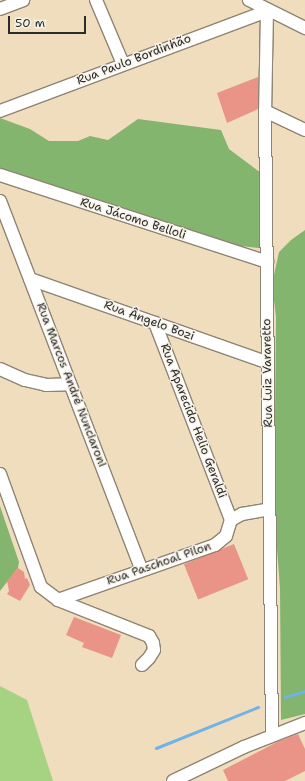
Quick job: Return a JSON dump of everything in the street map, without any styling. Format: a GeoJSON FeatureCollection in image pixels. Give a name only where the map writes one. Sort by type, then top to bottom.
{"type":"FeatureCollection","features":[{"type":"Feature","properties":{"kind":"street"},"geometry":{"type":"LineString","coordinates":[[0,8],[23,0]]}},
{"type":"Feature","properties":{"kind":"street"},"geometry":{"type":"LineString","coordinates":[[96,0],[123,64]]}},
{"type":"Feature","properties":{"kind":"street"},"geometry":{"type":"LineString","coordinates":[[249,0],[267,11],[305,28]]}},
{"type":"Feature","properties":{"kind":"street","name":"Rua Paulo Bordinhão"},"geometry":{"type":"LineString","coordinates":[[0,111],[267,11]]}},
{"type":"Feature","properties":{"kind":"street","name":"Rua Luiz Vararetto"},"geometry":{"type":"LineString","coordinates":[[267,11],[265,111],[272,735]]}},
{"type":"Feature","properties":{"kind":"street"},"geometry":{"type":"LineString","coordinates":[[265,111],[305,130]]}},
{"type":"Feature","properties":{"kind":"street","name":"Rua Jácomo Belloli"},"geometry":{"type":"LineString","coordinates":[[0,175],[267,262]]}},
{"type":"Feature","properties":{"kind":"street","name":"Rua Marcos André Nunciaroni"},"geometry":{"type":"LineString","coordinates":[[0,201],[141,569]]}},
{"type":"Feature","properties":{"kind":"street","name":"Rua Ângelo Bozi"},"geometry":{"type":"LineString","coordinates":[[30,279],[268,363]]}},
{"type":"Feature","properties":{"kind":"street","name":"Rua Aparecido Helio Geraldi"},"geometry":{"type":"LineString","coordinates":[[155,323],[231,520]]}},
{"type":"Feature","properties":{"kind":"street"},"geometry":{"type":"LineString","coordinates":[[0,370],[25,380],[46,385],[70,384]]}},
{"type":"Feature","properties":{"kind":"street"},"geometry":{"type":"LineString","coordinates":[[0,474],[41,587],[58,600],[149,636],[154,643],[154,650],[142,665]]}},
{"type":"Feature","properties":{"kind":"street"},"geometry":{"type":"LineString","coordinates":[[231,520],[242,514],[269,509]]}},
{"type":"Feature","properties":{"kind":"street","name":"Rua Paschoal Pilon"},"geometry":{"type":"LineString","coordinates":[[58,600],[141,569],[215,545],[226,536],[231,520]]}},
{"type":"Feature","properties":{"kind":"street"},"geometry":{"type":"LineString","coordinates":[[173,781],[272,735],[305,723]]}},
{"type":"Feature","properties":{"kind":"green space"},"geometry":{"type":"Polygon","coordinates":[[[0,118],[30,129],[49,141],[78,141],[90,136],[108,140],[138,119],[221,130],[229,149],[261,173],[263,195],[259,248],[223,244],[0,171],[0,118]]]}},
{"type":"Feature","properties":{"kind":"green space"},"geometry":{"type":"Polygon","coordinates":[[[305,230],[305,714],[281,720],[280,588],[274,509],[276,317],[272,284],[279,252],[291,240],[305,230]]]}},
{"type":"Feature","properties":{"kind":"green space"},"geometry":{"type":"Polygon","coordinates":[[[0,506],[19,562],[18,568],[0,591],[0,506]]]}},
{"type":"Feature","properties":{"kind":"green space"},"geometry":{"type":"Polygon","coordinates":[[[0,686],[27,700],[53,781],[0,781],[0,686]]]}},
{"type":"Feature","properties":{"kind":"building"},"geometry":{"type":"Polygon","coordinates":[[[258,77],[258,109],[227,123],[217,93],[258,77]]]}},
{"type":"Feature","properties":{"kind":"building"},"geometry":{"type":"Polygon","coordinates":[[[234,544],[248,579],[198,599],[184,564],[234,544]]]}},
{"type":"Feature","properties":{"kind":"building"},"geometry":{"type":"Polygon","coordinates":[[[18,568],[24,572],[25,579],[27,578],[30,585],[20,601],[7,594],[9,591],[7,581],[18,568]]]}},
{"type":"Feature","properties":{"kind":"building"},"geometry":{"type":"Polygon","coordinates":[[[74,617],[121,635],[112,658],[82,647],[84,643],[66,635],[74,617]]]}},
{"type":"Feature","properties":{"kind":"building"},"geometry":{"type":"Polygon","coordinates":[[[298,734],[305,749],[305,771],[285,781],[228,781],[223,770],[279,741],[298,734]]]}},
{"type":"Feature","properties":{"kind":"waterway"},"geometry":{"type":"LineString","coordinates":[[285,697],[305,691]]}},
{"type":"Feature","properties":{"kind":"waterway"},"geometry":{"type":"LineString","coordinates":[[156,748],[258,707]]}}]}
